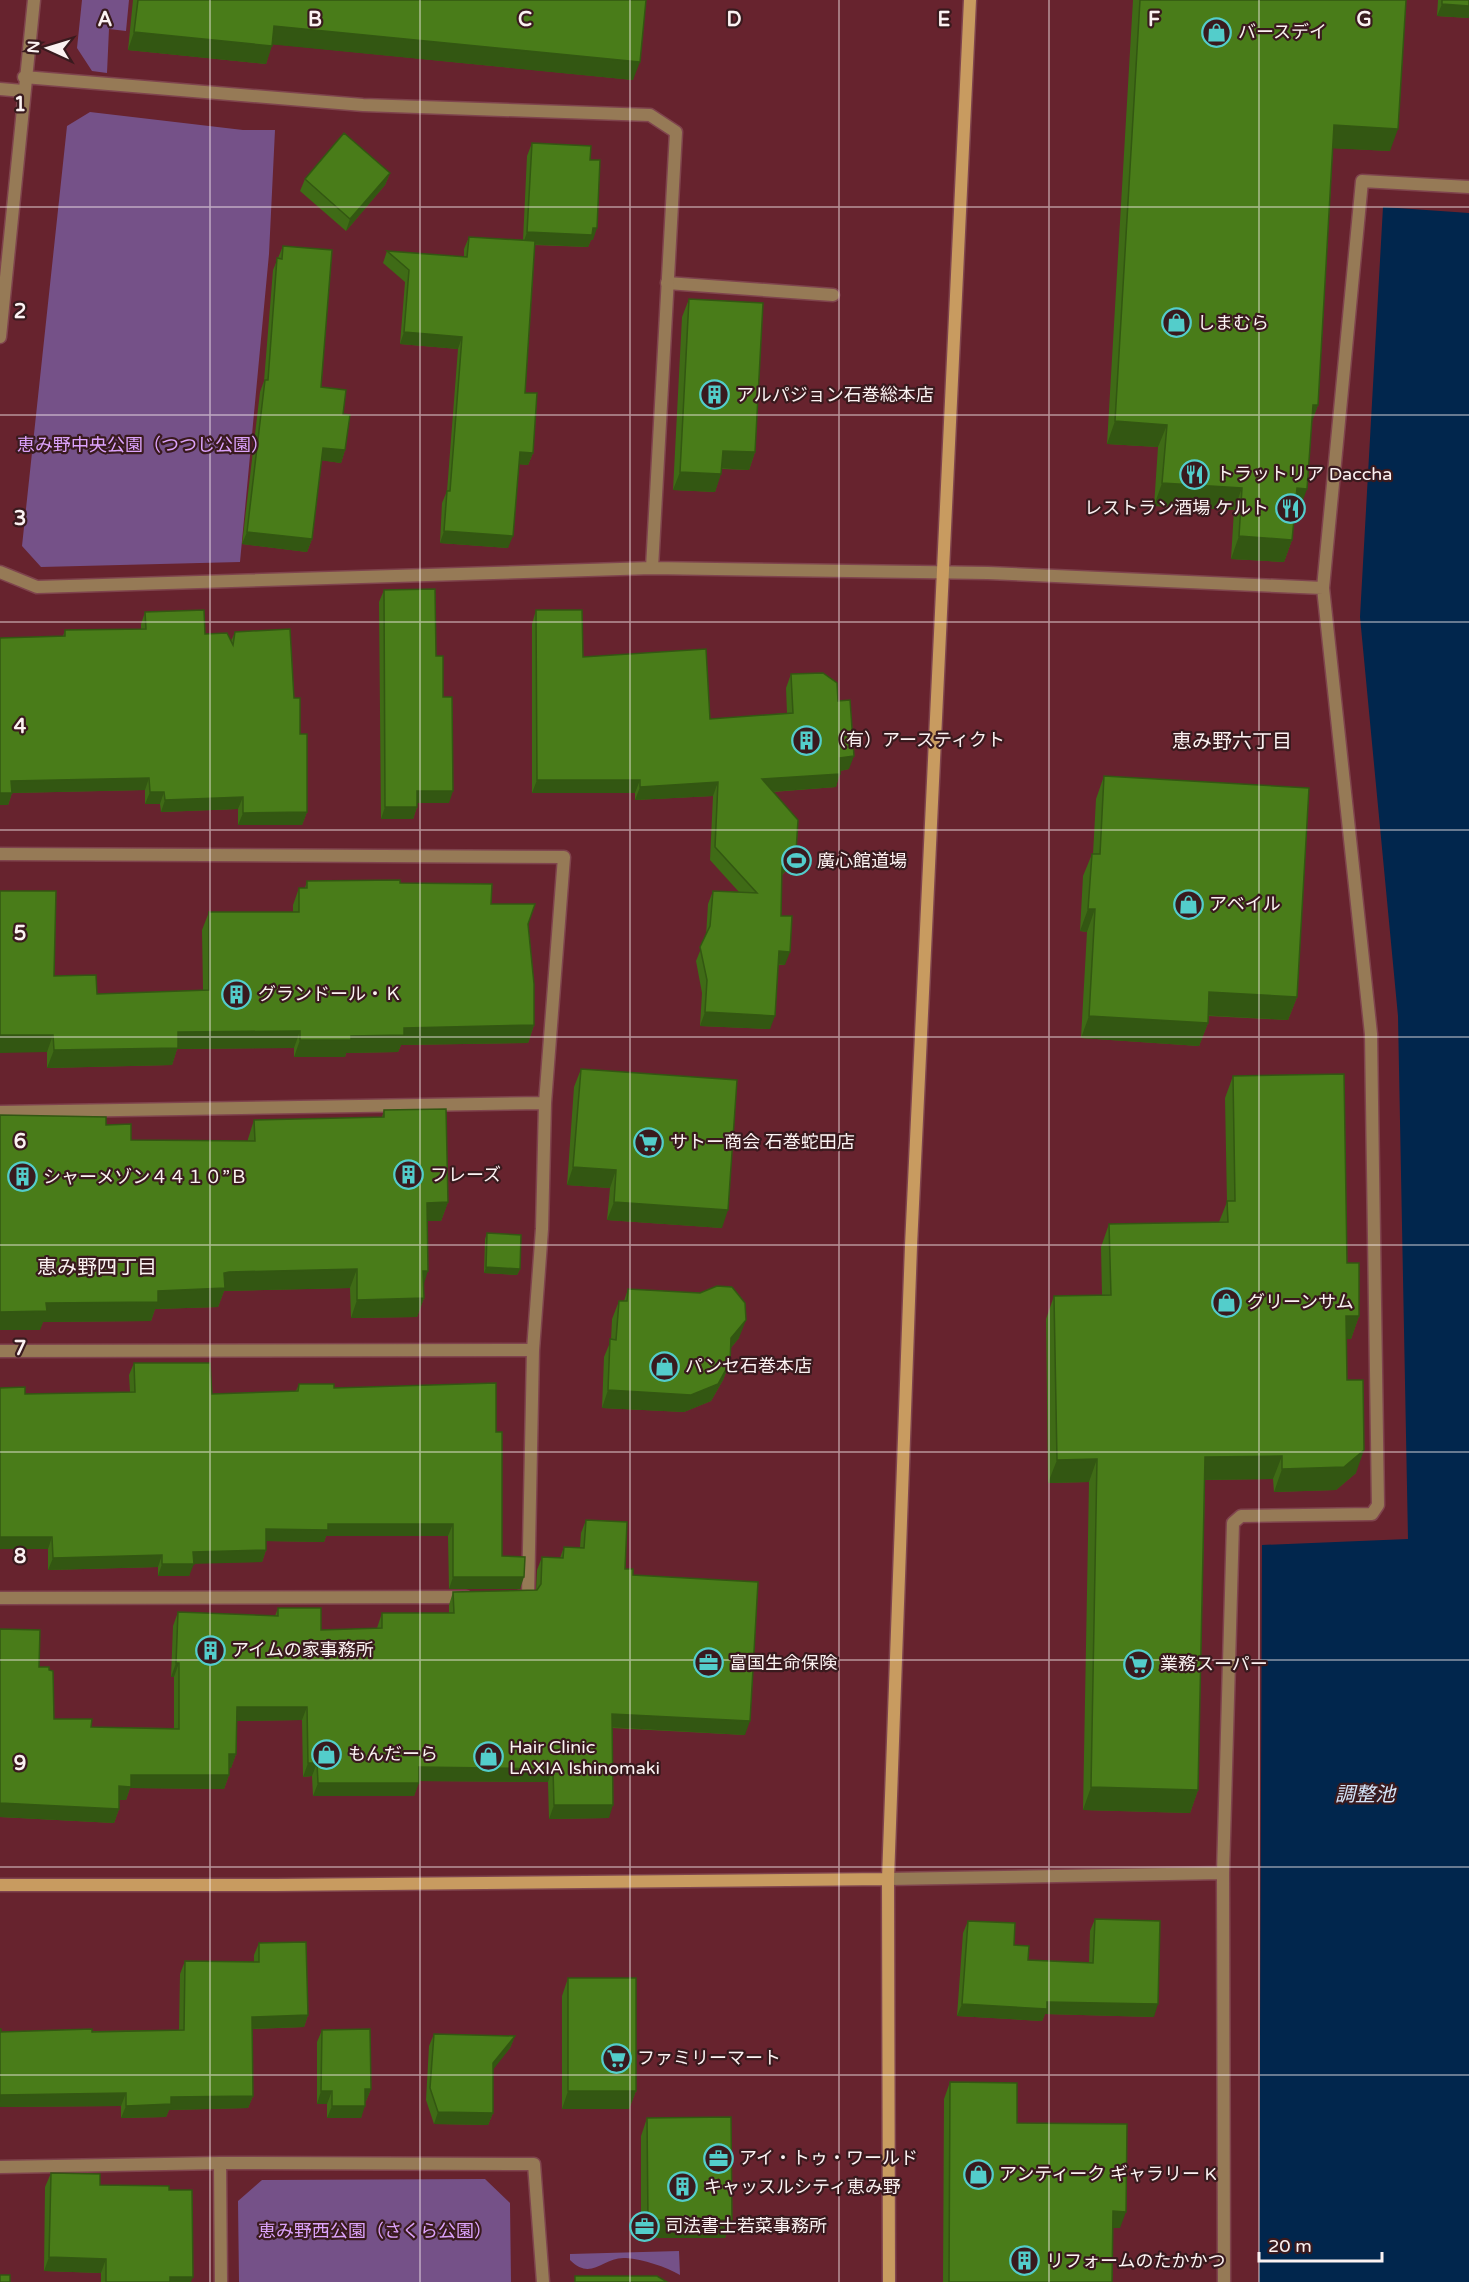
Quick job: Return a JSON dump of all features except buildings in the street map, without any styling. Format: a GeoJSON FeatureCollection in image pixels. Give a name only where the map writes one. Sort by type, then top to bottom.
{"type":"FeatureCollection","features":[{"type":"Feature","properties":{"kind":"street"},"geometry":{"type":"LineString","coordinates":[[0,337],[24,77],[34,0]]}},
{"type":"Feature","properties":{"kind":"street"},"geometry":{"type":"LineString","coordinates":[[889,2282],[888,1879],[911,1246],[970,0]]}},
{"type":"Feature","properties":{"kind":"street"},"geometry":{"type":"LineString","coordinates":[[24,77],[363,105],[650,115],[676,132],[652,568]]}},
{"type":"Feature","properties":{"kind":"street"},"geometry":{"type":"LineString","coordinates":[[0,89],[23,91]]}},
{"type":"Feature","properties":{"kind":"street"},"geometry":{"type":"LineString","coordinates":[[1224,2282],[1223,1873],[1233,1523],[1241,1516],[1372,1514],[1378,1505],[1371,1034],[1323,588],[1362,181],[1469,187]]}},
{"type":"Feature","properties":{"kind":"street"},"geometry":{"type":"LineString","coordinates":[[667,283],[833,295]]}},
{"type":"Feature","properties":{"kind":"street"},"geometry":{"type":"LineString","coordinates":[[0,572],[37,587],[652,568],[988,573],[1323,588]]}},
{"type":"Feature","properties":{"kind":"street"},"geometry":{"type":"LineString","coordinates":[[0,854],[564,857],[544,1103],[542,1230],[533,1350],[528,1597],[504,1597]]}},
{"type":"Feature","properties":{"kind":"street"},"geometry":{"type":"LineString","coordinates":[[0,1112],[544,1103]]}},
{"type":"Feature","properties":{"kind":"street"},"geometry":{"type":"LineString","coordinates":[[0,1351],[533,1350]]}},
{"type":"Feature","properties":{"kind":"street"},"geometry":{"type":"LineString","coordinates":[[0,1598],[480,1597]]}},
{"type":"Feature","properties":{"kind":"street"},"geometry":{"type":"LineString","coordinates":[[0,1885],[276,1885],[888,1879],[1223,1873]]}},
{"type":"Feature","properties":{"kind":"street"},"geometry":{"type":"LineString","coordinates":[[220,2163],[221,2282]]}},
{"type":"Feature","properties":{"kind":"street"},"geometry":{"type":"LineString","coordinates":[[0,2167],[220,2163],[534,2164],[543,2282]]}},
{"type":"Feature","properties":{"kind":"green space"},"geometry":{"type":"Polygon","coordinates":[[[82,0],[129,0],[126,31],[109,29],[107,73],[92,71],[77,48],[82,0]]]}},
{"type":"Feature","properties":{"kind":"green space","name":"恵み野中央公園（つつじ公園）"},"geometry":{"type":"Polygon","coordinates":[[[90,112],[243,130],[275,130],[269,254],[240,562],[41,567],[22,546],[67,126],[90,112]]]}},
{"type":"Feature","properties":{"kind":"green space","name":"恵み野西公園（さくら公園）"},"geometry":{"type":"Polygon","coordinates":[[[485,2179],[510,2203],[511,2282],[239,2282],[238,2201],[262,2180],[485,2179]]]}},
{"type":"Feature","properties":{"kind":"green space"},"geometry":{"type":"Polygon","coordinates":[[[679,2251],[680,2275],[654,2264],[626,2258],[618,2258],[591,2269],[578,2266],[570,2260],[570,2254],[679,2251]]]}},
{"type":"Feature","properties":{"kind":"water","name":"調整池"},"geometry":{"type":"Polygon","coordinates":[[[1383,207],[1469,213],[1469,2282],[1259,2282],[1262,1545],[1408,1539],[1398,1016],[1360,617],[1383,207]]]}},
{"type":"Feature","properties":{"kind":"place","name":"バースデイ"},"geometry":{"type":"Point","coordinates":[1217,32]}},
{"type":"Feature","properties":{"kind":"place","name":"しまむら"},"geometry":{"type":"Point","coordinates":[1176,323]}},
{"type":"Feature","properties":{"kind":"place","name":"アルパジョン石巻総本店"},"geometry":{"type":"Point","coordinates":[715,395]}},
{"type":"Feature","properties":{"kind":"place","name":"トラットリア Daccha"},"geometry":{"type":"Point","coordinates":[1195,474]}},
{"type":"Feature","properties":{"kind":"place","name":"レストラン酒場 ケルト"},"geometry":{"type":"Point","coordinates":[1290,508]}},
{"type":"Feature","properties":{"kind":"place","name":"（有）アースティクト"},"geometry":{"type":"Point","coordinates":[807,740]}},
{"type":"Feature","properties":{"kind":"place","name":"廣心館道場"},"geometry":{"type":"Point","coordinates":[796,861]}},
{"type":"Feature","properties":{"kind":"place","name":"アベイル"},"geometry":{"type":"Point","coordinates":[1188,904]}},
{"type":"Feature","properties":{"kind":"place","name":"グランドール・Ｋ"},"geometry":{"type":"Point","coordinates":[237,994]}},
{"type":"Feature","properties":{"kind":"place","name":"サトー商会 石巻蛇田店"},"geometry":{"type":"Point","coordinates":[649,1142]}},
{"type":"Feature","properties":{"kind":"place","name":"フレーズ"},"geometry":{"type":"Point","coordinates":[409,1175]}},
{"type":"Feature","properties":{"kind":"place","name":"シャーメゾン４４１０”Ｂ"},"geometry":{"type":"Point","coordinates":[22,1177]}},
{"type":"Feature","properties":{"kind":"place","name":"グリーンサム"},"geometry":{"type":"Point","coordinates":[1226,1302]}},
{"type":"Feature","properties":{"kind":"place","name":"パンセ石巻本店"},"geometry":{"type":"Point","coordinates":[664,1366]}},
{"type":"Feature","properties":{"kind":"place","name":"アイムの家事務所"},"geometry":{"type":"Point","coordinates":[210,1650]}},
{"type":"Feature","properties":{"kind":"place","name":"富国生命保険"},"geometry":{"type":"Point","coordinates":[708,1663]}},
{"type":"Feature","properties":{"kind":"place","name":"業務スーパー"},"geometry":{"type":"Point","coordinates":[1139,1664]}},
{"type":"Feature","properties":{"kind":"place","name":"もんだーら"},"geometry":{"type":"Point","coordinates":[327,1754]}},
{"type":"Feature","properties":{"kind":"place","name":"Hair Clinic LAXIA Ishinomaki"},"geometry":{"type":"Point","coordinates":[488,1757]}},
{"type":"Feature","properties":{"kind":"place","name":"ファミリーマート"},"geometry":{"type":"Point","coordinates":[616,2058]}},
{"type":"Feature","properties":{"kind":"place","name":"アイ・トゥ・ワールド"},"geometry":{"type":"Point","coordinates":[718,2158]}},
{"type":"Feature","properties":{"kind":"place","name":"アンティーク ギャラリー K"},"geometry":{"type":"Point","coordinates":[978,2174]}},
{"type":"Feature","properties":{"kind":"place","name":"キャッスルシティ恵み野"},"geometry":{"type":"Point","coordinates":[683,2187]}},
{"type":"Feature","properties":{"kind":"place","name":"司法書士若菜事務所"},"geometry":{"type":"Point","coordinates":[644,2226]}},
{"type":"Feature","properties":{"kind":"place","name":"リフォームのたかかつ"},"geometry":{"type":"Point","coordinates":[1025,2261]}},
{"type":"Feature","properties":{"kind":"district","name":"恵み野六丁目"},"geometry":{"type":"Point","coordinates":[1232,742]}},
{"type":"Feature","properties":{"kind":"district","name":"恵み野四丁目"},"geometry":{"type":"Point","coordinates":[97,1268]}}]}
